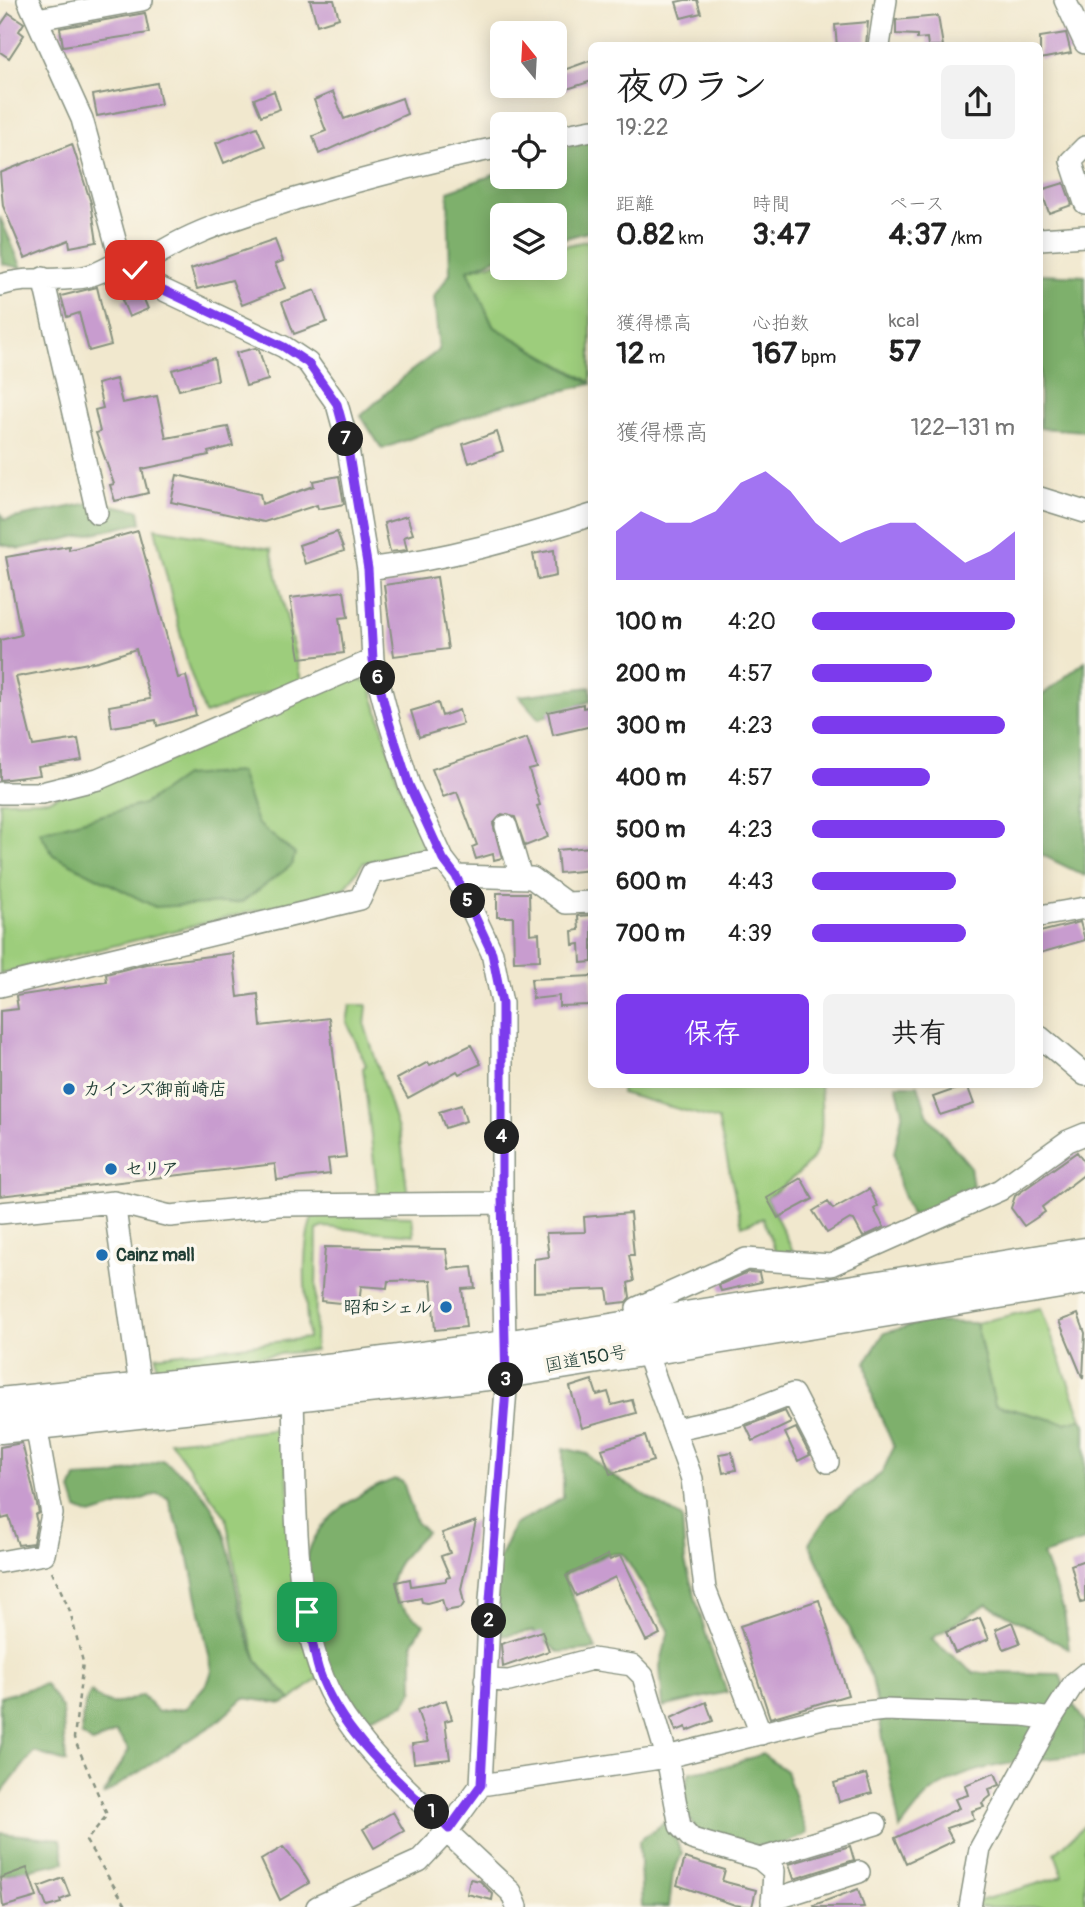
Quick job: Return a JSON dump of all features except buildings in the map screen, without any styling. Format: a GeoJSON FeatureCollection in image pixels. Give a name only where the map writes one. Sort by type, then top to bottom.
{"type":"FeatureCollection","features":[{"type":"Feature","properties":{"kind":"highway","name":"国道150号"},"geometry":{"type":"LineString","coordinates":[[0,1428],[293,1398],[643,1337],[1085,1253]]}},
{"type":"Feature","properties":{"kind":"highway","name":"国道150号"},"geometry":{"type":"LineString","coordinates":[[643,1337],[767,1333],[1085,1279]]}},
{"type":"Feature","properties":{"kind":"highway","name":"国道150号"},"geometry":{"type":"LineString","coordinates":[[0,1403],[140,1387],[505,1359]]}},
{"type":"Feature","properties":{"kind":"street"},"geometry":{"type":"LineString","coordinates":[[142,0],[33,10],[82,119],[117,247],[151,284],[284,347],[308,363],[337,404],[368,569],[373,660],[409,785],[443,859],[456,876],[492,953],[502,1003],[504,1442],[485,1680],[481,1785],[448,1830],[419,1861],[326,1905]]}},
{"type":"Feature","properties":{"kind":"street"},"geometry":{"type":"LineString","coordinates":[[880,42],[886,0]]}},
{"type":"Feature","properties":{"kind":"street"},"geometry":{"type":"LineString","coordinates":[[1065,0],[1085,43]]}},
{"type":"Feature","properties":{"kind":"street"},"geometry":{"type":"LineString","coordinates":[[567,135],[588,131]]}},
{"type":"Feature","properties":{"kind":"street"},"geometry":{"type":"LineString","coordinates":[[1085,147],[1071,162],[1085,203]]}},
{"type":"Feature","properties":{"kind":"street"},"geometry":{"type":"LineString","coordinates":[[0,285],[23,278],[87,276],[131,264],[233,219],[343,185],[490,150]]}},
{"type":"Feature","properties":{"kind":"street"},"geometry":{"type":"LineString","coordinates":[[1043,239],[1085,236]]}},
{"type":"Feature","properties":{"kind":"street"},"geometry":{"type":"LineString","coordinates":[[43,278],[97,513]]}},
{"type":"Feature","properties":{"kind":"street"},"geometry":{"type":"LineString","coordinates":[[1043,499],[1085,512]]}},
{"type":"Feature","properties":{"kind":"street"},"geometry":{"type":"LineString","coordinates":[[368,569],[463,554],[588,516]]}},
{"type":"Feature","properties":{"kind":"street"},"geometry":{"type":"LineString","coordinates":[[0,793],[42,793],[98,779],[373,660]]}},
{"type":"Feature","properties":{"kind":"street"},"geometry":{"type":"LineString","coordinates":[[506,826],[521,877]]}},
{"type":"Feature","properties":{"kind":"street"},"geometry":{"type":"LineString","coordinates":[[0,986],[360,899],[372,873],[443,859]]}},
{"type":"Feature","properties":{"kind":"street"},"geometry":{"type":"LineString","coordinates":[[456,876],[532,878],[566,903],[588,902]]}},
{"type":"Feature","properties":{"kind":"street"},"geometry":{"type":"LineString","coordinates":[[1043,915],[1085,908]]}},
{"type":"Feature","properties":{"kind":"street"},"geometry":{"type":"LineString","coordinates":[[1043,1040],[1085,1075]]}},
{"type":"Feature","properties":{"kind":"street"},"geometry":{"type":"LineString","coordinates":[[761,1734],[705,1589],[692,1479],[643,1337],[637,1308],[746,1259],[831,1265],[1000,1190],[1068,1141],[1085,1134]]}},
{"type":"Feature","properties":{"kind":"street"},"geometry":{"type":"LineString","coordinates":[[0,1213],[114,1202],[170,1216],[279,1205],[502,1203]]}},
{"type":"Feature","properties":{"kind":"street"},"geometry":{"type":"LineString","coordinates":[[114,1202],[140,1387]]}},
{"type":"Feature","properties":{"kind":"street"},"geometry":{"type":"LineString","coordinates":[[676,1429],[736,1416],[793,1395],[828,1462]]}},
{"type":"Feature","properties":{"kind":"street"},"geometry":{"type":"LineString","coordinates":[[293,1398],[299,1567],[319,1670],[356,1734],[391,1774],[511,1892],[517,1907]]}},
{"type":"Feature","properties":{"kind":"street"},"geometry":{"type":"LineString","coordinates":[[0,1562],[44,1554],[52,1514],[36,1425]]}},
{"type":"Feature","properties":{"kind":"street"},"geometry":{"type":"LineString","coordinates":[[485,1680],[509,1681],[592,1659],[632,1665],[643,1676],[667,1757],[680,1826],[692,1839],[760,1859],[774,1871],[772,1904],[859,1872]]}},
{"type":"Feature","properties":{"kind":"street"},"geometry":{"type":"LineString","coordinates":[[970,1907],[980,1849],[1051,1719],[1074,1683],[1085,1674]]}},
{"type":"Feature","properties":{"kind":"street"},"geometry":{"type":"LineString","coordinates":[[481,1785],[667,1757],[830,1716],[885,1710],[1024,1715],[1051,1719]]}},
{"type":"Feature","properties":{"kind":"street"},"geometry":{"type":"LineString","coordinates":[[760,1859],[876,1824]]}},
{"type":"Feature","properties":{"kind":"path"},"geometry":{"type":"LineString","coordinates":[[44,1554],[70,1611],[83,1662],[74,1738],[107,1815],[86,1841],[127,1907]]}},
{"type":"Feature","properties":{"kind":"green space"},"geometry":{"type":"Polygon","coordinates":[[[588,137],[588,232],[567,238],[567,203],[490,203],[490,261],[468,270],[493,326],[588,382],[588,385],[497,406],[382,449],[361,416],[407,374],[439,350],[434,296],[450,274],[448,191],[490,176],[490,189],[567,189],[567,147],[588,137]]]}},
{"type":"Feature","properties":{"kind":"green space"},"geometry":{"type":"Polygon","coordinates":[[[0,217],[22,268],[2,264],[0,217]]]}},
{"type":"Feature","properties":{"kind":"green space"},"geometry":{"type":"Polygon","coordinates":[[[588,241],[588,380],[493,326],[468,270],[490,264],[490,280],[567,280],[567,245],[588,241]]]}},
{"type":"Feature","properties":{"kind":"green space"},"geometry":{"type":"Polygon","coordinates":[[[1043,274],[1085,276],[1085,431],[1043,428],[1043,274]]]}},
{"type":"Feature","properties":{"kind":"green space"},"geometry":{"type":"Polygon","coordinates":[[[95,502],[139,510],[141,523],[20,549],[0,544],[0,512],[4,520],[95,502]]]}},
{"type":"Feature","properties":{"kind":"green space"},"geometry":{"type":"Polygon","coordinates":[[[155,528],[271,549],[301,680],[205,714],[188,666],[155,528]]]}},
{"type":"Feature","properties":{"kind":"green space"},"geometry":{"type":"Polygon","coordinates":[[[1085,661],[1085,876],[1043,855],[1043,695],[1085,661]]]}},
{"type":"Feature","properties":{"kind":"green space"},"geometry":{"type":"Polygon","coordinates":[[[352,677],[370,684],[399,784],[424,848],[363,863],[345,888],[0,974],[0,801],[48,800],[352,677]]]}},
{"type":"Feature","properties":{"kind":"green space"},"geometry":{"type":"Polygon","coordinates":[[[588,687],[588,702],[539,719],[519,696],[588,687]]]}},
{"type":"Feature","properties":{"kind":"green space"},"geometry":{"type":"Polygon","coordinates":[[[240,772],[257,823],[295,854],[292,865],[242,902],[155,907],[53,855],[40,832],[144,804],[184,776],[240,772]]]}},
{"type":"Feature","properties":{"kind":"green space"},"geometry":{"type":"Polygon","coordinates":[[[350,1005],[367,1005],[365,1026],[401,1139],[408,1197],[378,1197],[363,1068],[366,1065],[347,1022],[350,1005]]]}},
{"type":"Feature","properties":{"kind":"green space"},"geometry":{"type":"Polygon","coordinates":[[[622,1088],[820,1088],[821,1126],[816,1152],[799,1173],[767,1198],[794,1253],[776,1253],[763,1218],[742,1226],[718,1120],[621,1093],[622,1088]]]}},
{"type":"Feature","properties":{"kind":"green space"},"geometry":{"type":"Polygon","coordinates":[[[897,1088],[919,1088],[928,1116],[970,1166],[973,1187],[961,1200],[911,1215],[899,1185],[894,1153],[903,1111],[897,1088]]]}},
{"type":"Feature","properties":{"kind":"green space"},"geometry":{"type":"Polygon","coordinates":[[[322,1214],[412,1216],[414,1235],[324,1227],[317,1230],[315,1350],[157,1368],[156,1356],[308,1338],[306,1246],[312,1217],[322,1214]]]}},
{"type":"Feature","properties":{"kind":"green space"},"geometry":{"type":"Polygon","coordinates":[[[1041,1308],[1082,1419],[1065,1423],[995,1405],[976,1323],[1041,1308]]]}},
{"type":"Feature","properties":{"kind":"green space"},"geometry":{"type":"Polygon","coordinates":[[[924,1322],[976,1323],[995,1405],[1065,1423],[1082,1419],[1085,1425],[1085,1541],[1043,1555],[1064,1611],[1069,1649],[987,1604],[931,1639],[974,1673],[1060,1674],[1067,1694],[1085,1723],[1085,1755],[1006,1764],[947,1782],[919,1804],[900,1829],[872,1679],[809,1543],[829,1514],[882,1473],[894,1447],[873,1399],[866,1362],[884,1333],[924,1322]]]}},
{"type":"Feature","properties":{"kind":"green space"},"geometry":{"type":"Polygon","coordinates":[[[282,1429],[300,1592],[321,1676],[291,1700],[258,1662],[245,1621],[226,1517],[170,1441],[282,1429]]]}},
{"type":"Feature","properties":{"kind":"green space"},"geometry":{"type":"Polygon","coordinates":[[[563,1448],[587,1454],[610,1474],[682,1518],[685,1562],[710,1648],[727,1692],[663,1707],[660,1666],[669,1630],[623,1554],[607,1554],[563,1575],[596,1649],[558,1652],[533,1631],[502,1636],[495,1589],[497,1563],[514,1525],[563,1498],[563,1448]]]}},
{"type":"Feature","properties":{"kind":"green space"},"geometry":{"type":"Polygon","coordinates":[[[162,1460],[189,1480],[208,1501],[228,1548],[245,1629],[256,1658],[291,1700],[283,1704],[244,1698],[216,1723],[103,1795],[129,1750],[116,1732],[93,1743],[81,1735],[85,1703],[91,1692],[109,1703],[127,1701],[141,1695],[158,1712],[186,1708],[208,1682],[212,1670],[189,1559],[168,1498],[158,1494],[91,1515],[77,1509],[71,1490],[76,1478],[112,1476],[162,1460]]]}},
{"type":"Feature","properties":{"kind":"green space"},"geometry":{"type":"Polygon","coordinates":[[[395,1479],[403,1482],[416,1522],[426,1532],[396,1568],[392,1590],[408,1612],[424,1624],[413,1642],[413,1691],[405,1704],[360,1722],[334,1681],[325,1656],[309,1579],[308,1554],[321,1528],[331,1517],[355,1498],[395,1479]]]}},
{"type":"Feature","properties":{"kind":"green space"},"geometry":{"type":"Polygon","coordinates":[[[45,1684],[62,1708],[66,1762],[34,1752],[0,1795],[0,1697],[45,1684]]]}},
{"type":"Feature","properties":{"kind":"green space"},"geometry":{"type":"Polygon","coordinates":[[[762,1754],[786,1771],[807,1833],[781,1844],[754,1845],[698,1833],[680,1802],[690,1772],[727,1766],[762,1754]]]}},
{"type":"Feature","properties":{"kind":"green space"},"geometry":{"type":"Polygon","coordinates":[[[668,1820],[682,1854],[673,1873],[669,1907],[642,1907],[639,1841],[668,1820]]]}},
{"type":"Feature","properties":{"kind":"green space"},"geometry":{"type":"Polygon","coordinates":[[[1085,1825],[1085,1907],[977,1907],[976,1902],[1063,1876],[1055,1853],[1085,1825]]]}},
{"type":"Feature","properties":{"kind":"green space"},"geometry":{"type":"Polygon","coordinates":[[[0,1833],[61,1839],[65,1862],[0,1875],[0,1833]]]}},
{"type":"Feature","properties":{"kind":"place","name":"カインズ御前崎店"},"geometry":{"type":"Point","coordinates":[69,1089]}},
{"type":"Feature","properties":{"kind":"place","name":"セリア"},"geometry":{"type":"Point","coordinates":[111,1169]}},
{"type":"Feature","properties":{"kind":"place","name":"Cainz mall"},"geometry":{"type":"Point","coordinates":[102,1255]}},
{"type":"Feature","properties":{"kind":"place","name":"昭和シェル"},"geometry":{"type":"Point","coordinates":[446,1307]}},
{"type":"Feature","properties":{"kind":"route"},"geometry":{"type":"LineString","coordinates":[[135,270],[151,284],[284,347],[308,363],[337,404],[346,437],[368,569],[373,660],[389,722],[409,785],[443,859],[456,876],[492,953],[502,1003],[506,1389],[504,1442],[490,1600],[481,1785],[449,1829],[391,1774],[356,1734],[335,1702],[319,1670],[307,1612]]}}]}
